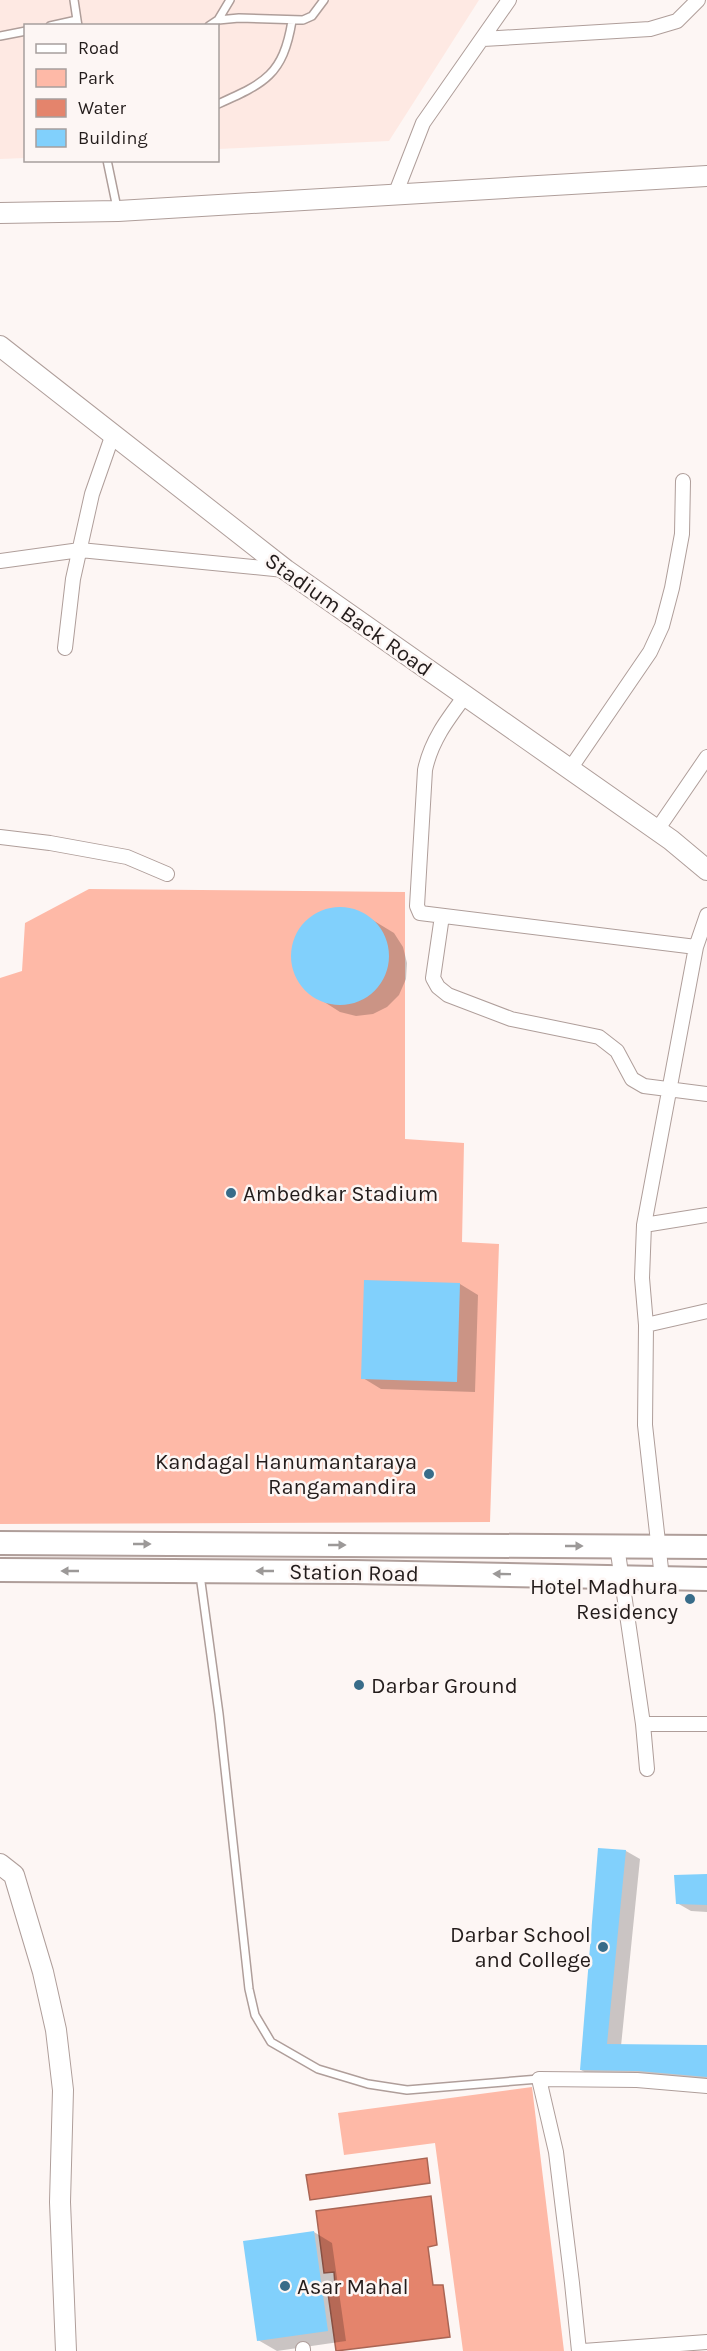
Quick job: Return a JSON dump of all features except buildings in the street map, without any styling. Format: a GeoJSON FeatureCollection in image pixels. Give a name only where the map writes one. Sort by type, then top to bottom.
{"type":"FeatureCollection","features":[{"type":"Feature","properties":{"kind":"main road","name":"Station Road"},"geometry":{"type":"LineString","coordinates":[[0,1543],[707,1547]]}},
{"type":"Feature","properties":{"kind":"main road","name":"Station Road"},"geometry":{"type":"LineString","coordinates":[[0,1570],[620,1576],[707,1579]]}},
{"type":"Feature","properties":{"kind":"street"},"geometry":{"type":"LineString","coordinates":[[395,195],[423,123],[509,0]]}},
{"type":"Feature","properties":{"kind":"street"},"geometry":{"type":"LineString","coordinates":[[483,39],[650,29],[677,21],[698,0]]}},
{"type":"Feature","properties":{"kind":"street"},"geometry":{"type":"LineString","coordinates":[[0,213],[118,211],[707,176]]}},
{"type":"Feature","properties":{"kind":"street","name":"Stadium Back Road"},"geometry":{"type":"LineString","coordinates":[[0,346],[286,570],[657,830],[707,870]]}},
{"type":"Feature","properties":{"kind":"street"},"geometry":{"type":"LineString","coordinates":[[65,648],[73,579],[92,494],[113,434]]}},
{"type":"Feature","properties":{"kind":"street"},"geometry":{"type":"LineString","coordinates":[[570,769],[650,652],[662,626],[682,534],[684,481]]}},
{"type":"Feature","properties":{"kind":"street"},"geometry":{"type":"LineString","coordinates":[[0,561],[80,550],[286,570]]}},
{"type":"Feature","properties":{"kind":"street"},"geometry":{"type":"LineString","coordinates":[[465,696],[429,750],[425,770],[417,906],[420,913],[696,947]]}},
{"type":"Feature","properties":{"kind":"street"},"geometry":{"type":"LineString","coordinates":[[657,830],[707,757]]}},
{"type":"Feature","properties":{"kind":"street"},"geometry":{"type":"LineString","coordinates":[[0,837],[128,857],[166,874]]}},
{"type":"Feature","properties":{"kind":"street"},"geometry":{"type":"LineString","coordinates":[[662,1578],[645,1425],[646,1325],[642,1278],[644,1225],[696,947],[707,915]]}},
{"type":"Feature","properties":{"kind":"street"},"geometry":{"type":"LineString","coordinates":[[442,916],[433,978],[438,987],[448,995],[511,1019],[598,1037],[617,1051],[632,1079],[644,1086],[707,1094]]}},
{"type":"Feature","properties":{"kind":"street"},"geometry":{"type":"LineString","coordinates":[[644,1225],[707,1215]]}},
{"type":"Feature","properties":{"kind":"street"},"geometry":{"type":"LineString","coordinates":[[646,1325],[707,1311]]}},
{"type":"Feature","properties":{"kind":"street"},"geometry":{"type":"LineString","coordinates":[[617,1546],[643,1724],[647,1769]]}},
{"type":"Feature","properties":{"kind":"street"},"geometry":{"type":"LineString","coordinates":[[643,1724],[707,1724]]}},
{"type":"Feature","properties":{"kind":"street"},"geometry":{"type":"LineString","coordinates":[[0,1864],[14,1875],[43,1972],[56,2030],[63,2090],[60,2202],[66,2351]]}},
{"type":"Feature","properties":{"kind":"street"},"geometry":{"type":"LineString","coordinates":[[707,2086],[637,2080],[539,2079],[556,2151],[581,2351],[707,2342]]}},
{"type":"Feature","properties":{"kind":"lane"},"geometry":{"type":"LineString","coordinates":[[75,0],[78,23]]}},
{"type":"Feature","properties":{"kind":"lane"},"geometry":{"type":"LineString","coordinates":[[212,24],[218,20],[230,0]]}},
{"type":"Feature","properties":{"kind":"lane"},"geometry":{"type":"LineString","coordinates":[[218,20],[239,18],[292,21],[312,16],[324,0]]}},
{"type":"Feature","properties":{"kind":"lane"},"geometry":{"type":"LineString","coordinates":[[219,104],[252,89],[267,78],[281,60],[288,45],[292,21]]}},
{"type":"Feature","properties":{"kind":"lane"},"geometry":{"type":"LineString","coordinates":[[0,36],[24,31]]}},
{"type":"Feature","properties":{"kind":"lane"},"geometry":{"type":"LineString","coordinates":[[108,162],[118,211]]}},
{"type":"Feature","properties":{"kind":"lane"},"geometry":{"type":"LineString","coordinates":[[199,1571],[219,1714],[249,1989],[255,2015],[271,2042],[318,2069],[368,2084],[407,2090],[539,2079]]}},
{"type":"Feature","properties":{"kind":"shaded area"},"geometry":{"type":"Polygon","coordinates":[[[0,0],[479,0],[389,141],[219,149],[219,24],[24,24],[24,158],[0,159],[0,0]]]}},
{"type":"Feature","properties":{"kind":"green space","name":"Ambedkar Stadium"},"geometry":{"type":"Polygon","coordinates":[[[89,889],[405,892],[405,1139],[464,1143],[462,1242],[499,1244],[490,1522],[0,1524],[0,978],[22,971],[25,923],[89,889]]]}},
{"type":"Feature","properties":{"kind":"green space"},"geometry":{"type":"Polygon","coordinates":[[[532,2087],[564,2351],[463,2351],[435,2143],[344,2155],[338,2113],[532,2087]]]}},
{"type":"Feature","properties":{"kind":"water"},"geometry":{"type":"Polygon","coordinates":[[[427,2158],[430,2183],[310,2200],[306,2175],[427,2158]]]}},
{"type":"Feature","properties":{"kind":"water"},"geometry":{"type":"Polygon","coordinates":[[[431,2196],[437,2245],[428,2247],[433,2285],[443,2285],[450,2337],[336,2351],[327,2286],[335,2285],[334,2272],[324,2273],[316,2211],[431,2196]]]}},
{"type":"Feature","properties":{"kind":"place","name":"Ambedkar Stadium"},"geometry":{"type":"Point","coordinates":[231,1193]}},
{"type":"Feature","properties":{"kind":"place","name":"Kandagal Hanumantaraya Rangamandira"},"geometry":{"type":"Point","coordinates":[429,1474]}},
{"type":"Feature","properties":{"kind":"place","name":"Hotel Madhura Residency"},"geometry":{"type":"Point","coordinates":[690,1599]}},
{"type":"Feature","properties":{"kind":"place","name":"Darbar Ground"},"geometry":{"type":"Point","coordinates":[359,1685]}},
{"type":"Feature","properties":{"kind":"place","name":"Darbar School and College"},"geometry":{"type":"Point","coordinates":[603,1947]}},
{"type":"Feature","properties":{"kind":"place","name":"Asar Mahal"},"geometry":{"type":"Point","coordinates":[285,2286]}}]}
